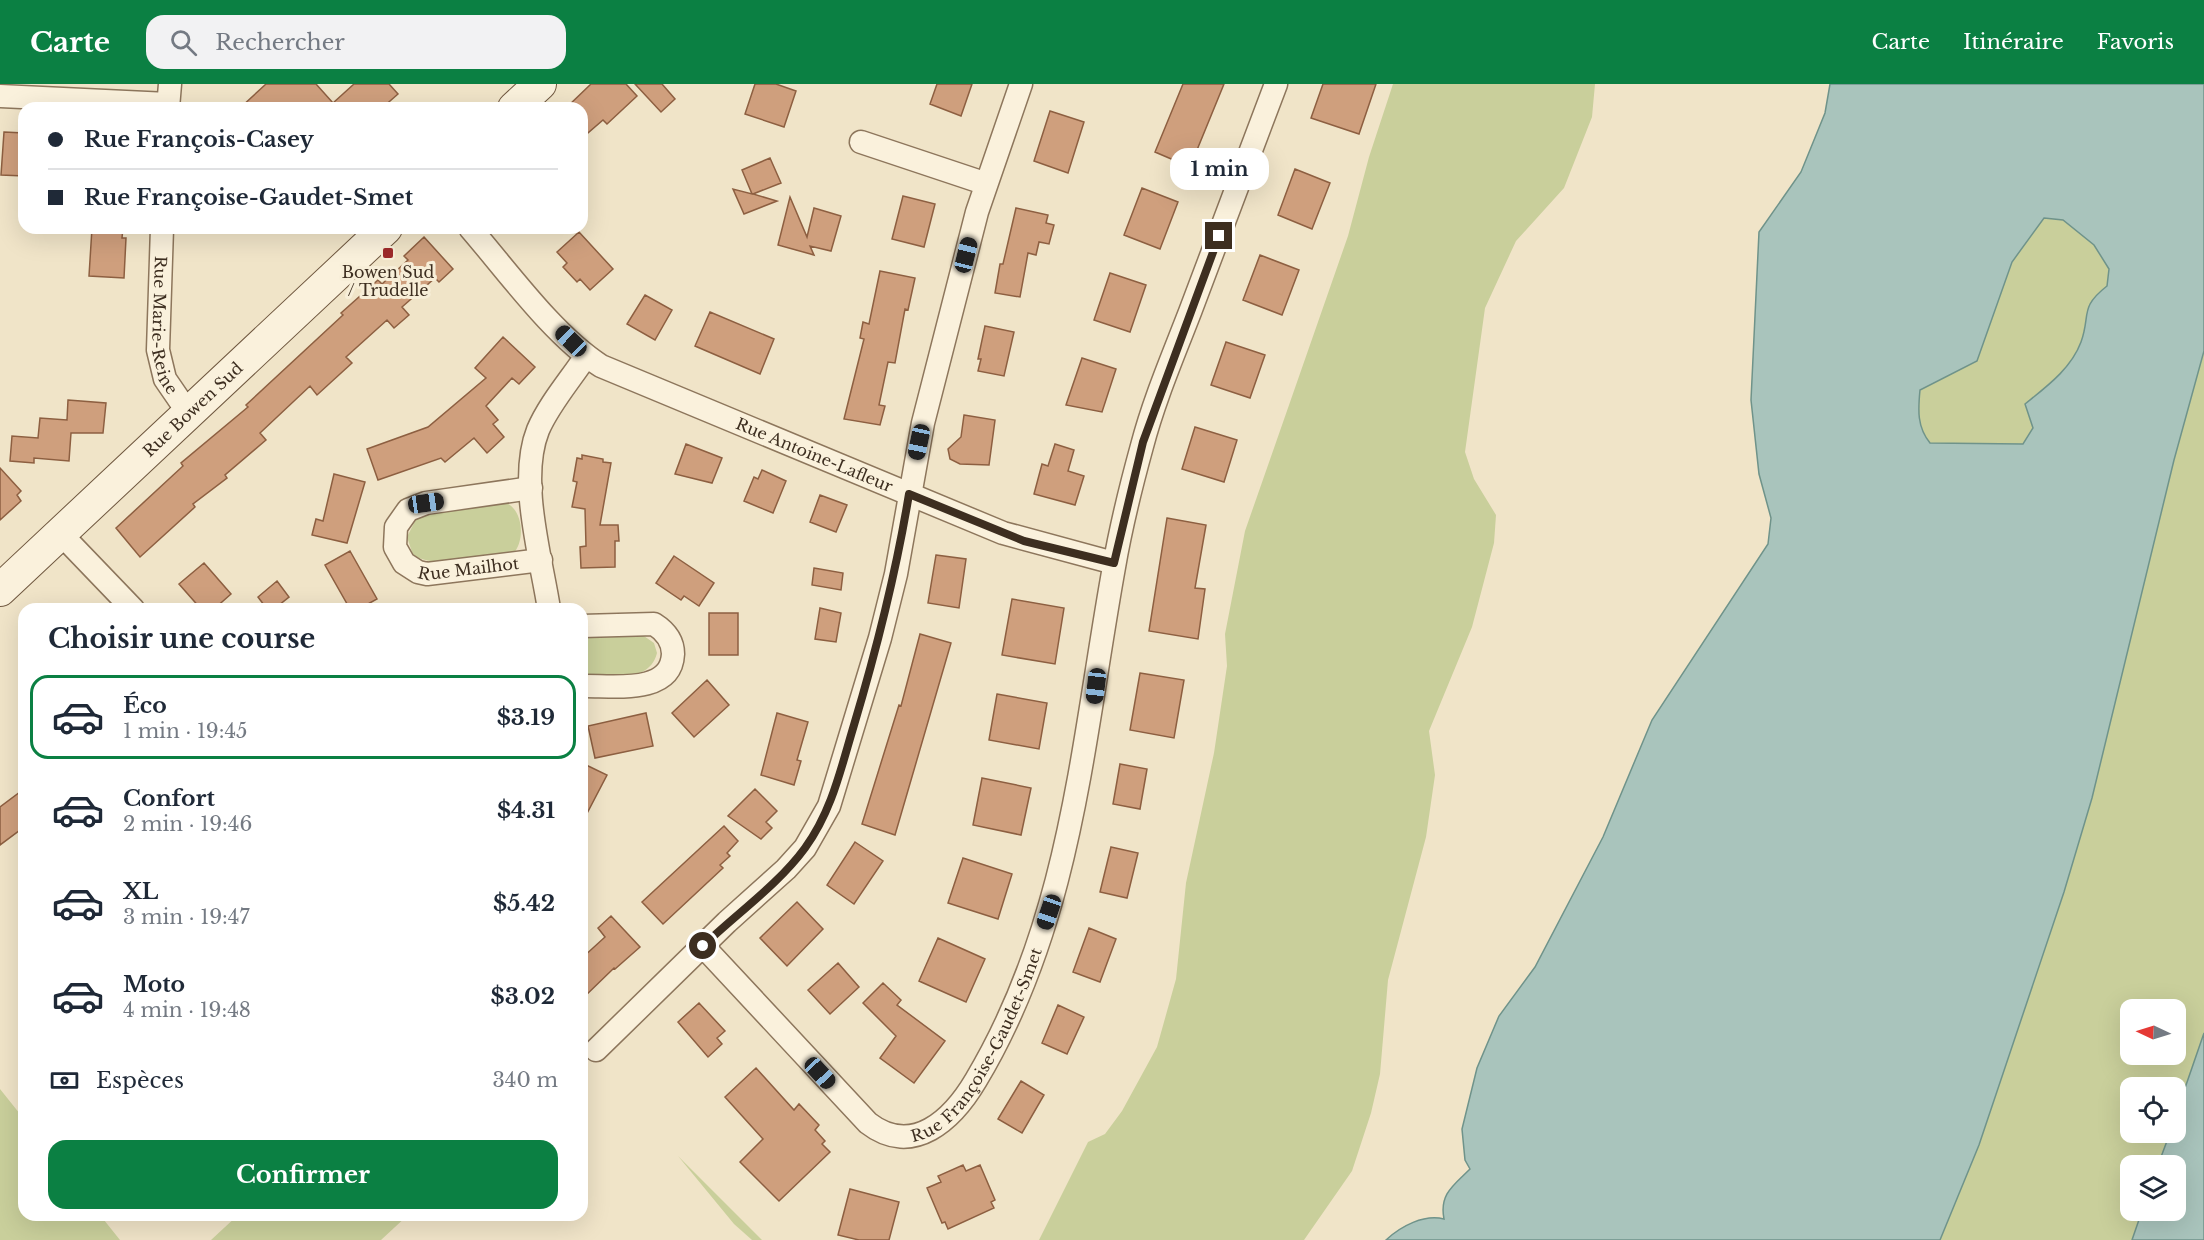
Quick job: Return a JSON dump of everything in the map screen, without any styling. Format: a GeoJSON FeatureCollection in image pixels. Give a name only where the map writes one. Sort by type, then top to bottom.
{"type":"FeatureCollection","features":[{"type":"Feature","properties":{"kind":"street"},"geometry":{"type":"LineString","coordinates":[[520,102],[540,84]]}},
{"type":"Feature","properties":{"kind":"street"},"geometry":{"type":"LineString","coordinates":[[596,1050],[786,869],[805,848],[829,806],[880,638],[896,574],[909,494],[932,385],[984,183],[1020,84]]}},
{"type":"Feature","properties":{"kind":"street","name":"Rue Françoise-Gaudet-Smet"},"geometry":{"type":"LineString","coordinates":[[703,946],[868,1123],[880,1133],[896,1136],[918,1135],[937,1127],[967,1096],[1000,1040],[1020,996],[1049,912],[1078,790],[1114,563],[1143,442],[1276,84]]}},
{"type":"Feature","properties":{"kind":"street"},"geometry":{"type":"LineString","coordinates":[[0,96],[168,99]]}},
{"type":"Feature","properties":{"kind":"street"},"geometry":{"type":"LineString","coordinates":[[861,142],[984,183]]}},
{"type":"Feature","properties":{"kind":"street","name":"Rue Marie-Reine"},"geometry":{"type":"LineString","coordinates":[[162,234],[158,350],[165,379],[189,414]]}},
{"type":"Feature","properties":{"kind":"street","name":"Rue Bowen Sud"},"geometry":{"type":"LineString","coordinates":[[0,591],[380,234]]}},
{"type":"Feature","properties":{"kind":"street","name":"Rue Antoine-Lafleur"},"geometry":{"type":"LineString","coordinates":[[475,234],[559,329],[586,356],[621,375],[1024,541],[1114,563]]}},
{"type":"Feature","properties":{"kind":"street","name":"Rue Mailhot"},"geometry":{"type":"LineString","coordinates":[[548,603],[530,468],[539,429],[586,356]]}},
{"type":"Feature","properties":{"kind":"street","name":"Rue Mailhot"},"geometry":{"type":"LineString","coordinates":[[531,488],[416,505],[400,518],[396,527],[395,547],[404,562],[418,572],[427,574],[541,560]]}},
{"type":"Feature","properties":{"kind":"street"},"geometry":{"type":"LineString","coordinates":[[60,533],[127,603]]}},
{"type":"Feature","properties":{"kind":"street"},"geometry":{"type":"LineString","coordinates":[[588,627],[654,624],[669,638],[673,657],[665,674],[650,684],[588,686]]}},
{"type":"Feature","properties":{"kind":"green space"},"geometry":{"type":"Polygon","coordinates":[[[1393,84],[1595,84],[1592,117],[1564,188],[1516,241],[1485,308],[1465,452],[1474,479],[1496,515],[1494,543],[1472,627],[1429,731],[1435,775],[1426,837],[1388,980],[1380,1074],[1371,1113],[1352,1171],[1304,1240],[1039,1240],[1088,1142],[1105,1134],[1122,1111],[1157,1047],[1176,979],[1186,883],[1214,753],[1227,666],[1225,634],[1245,531],[1348,236],[1369,157],[1393,84]]]}},
{"type":"Feature","properties":{"kind":"green space"},"geometry":{"type":"Polygon","coordinates":[[[2044,218],[2063,220],[2094,245],[2109,269],[2107,286],[2090,305],[2077,352],[2058,377],[2025,404],[2033,428],[2023,444],[1930,443],[1919,418],[1920,389],[1977,361],[2012,262],[2044,218]]]}},
{"type":"Feature","properties":{"kind":"green space"},"geometry":{"type":"Polygon","coordinates":[[[2204,351],[2204,1033],[2186,1085],[2186,1077],[2120,1077],[2120,1143],[2166,1143],[2162,1155],[2120,1155],[2120,1221],[2139,1221],[2132,1240],[1940,1240],[1979,1145],[2064,892],[2092,798],[2174,460],[2204,351]]]}},
{"type":"Feature","properties":{"kind":"green space"},"geometry":{"type":"Polygon","coordinates":[[[504,502],[510,505],[519,517],[520,541],[513,554],[448,562],[435,562],[413,555],[407,537],[416,519],[427,513],[504,502]]]}},
{"type":"Feature","properties":{"kind":"green space"},"geometry":{"type":"Polygon","coordinates":[[[641,634],[654,643],[657,653],[653,663],[646,670],[637,674],[626,676],[588,674],[588,636],[641,634]]]}},
{"type":"Feature","properties":{"kind":"green space"},"geometry":{"type":"Polygon","coordinates":[[[0,1089],[18,1112],[18,1221],[105,1221],[120,1240],[0,1240],[0,1089]]]}},
{"type":"Feature","properties":{"kind":"green space"},"geometry":{"type":"Polygon","coordinates":[[[678,1156],[762,1240],[752,1240],[734,1224],[678,1156]]]}},
{"type":"Feature","properties":{"kind":"green space"},"geometry":{"type":"Polygon","coordinates":[[[232,1221],[402,1221],[381,1240],[211,1240],[232,1221]]]}},
{"type":"Feature","properties":{"kind":"water"},"geometry":{"type":"Polygon","coordinates":[[[1830,84],[2204,84],[2204,351],[2174,460],[2092,798],[2064,892],[1979,1145],[1940,1240],[1386,1240],[1413,1222],[1429,1218],[1444,1219],[1446,1196],[1453,1185],[1470,1169],[1465,1160],[1462,1129],[1477,1068],[1499,1016],[1535,967],[1603,837],[1652,720],[1768,544],[1771,518],[1759,474],[1751,400],[1759,232],[1801,172],[1825,113],[1830,84]],[[2044,218],[2012,262],[1977,361],[1920,390],[1921,424],[1930,443],[2023,444],[2033,428],[2025,404],[2057,377],[2071,361],[2081,342],[2089,306],[2107,286],[2109,269],[2094,245],[2063,220],[2044,218]]]}},
{"type":"Feature","properties":{"kind":"water"},"geometry":{"type":"Polygon","coordinates":[[[2204,1033],[2204,1240],[2132,1240],[2139,1221],[2186,1221],[2186,1155],[2162,1155],[2166,1143],[2186,1143],[2186,1085],[2204,1033]]]}},
{"type":"Feature","properties":{"kind":"building"},"geometry":{"type":"Polygon","coordinates":[[[266,84],[316,84],[332,102],[246,102],[266,84]]]}},
{"type":"Feature","properties":{"kind":"building"},"geometry":{"type":"Polygon","coordinates":[[[354,84],[389,84],[398,94],[389,102],[334,102],[354,84]]]}},
{"type":"Feature","properties":{"kind":"building"},"geometry":{"type":"Polygon","coordinates":[[[591,84],[626,84],[637,96],[607,124],[603,120],[588,133],[588,102],[572,102],[591,84]]]}},
{"type":"Feature","properties":{"kind":"building"},"geometry":{"type":"Polygon","coordinates":[[[635,84],[662,84],[675,99],[661,112],[635,84]]]}},
{"type":"Feature","properties":{"kind":"building"},"geometry":{"type":"Polygon","coordinates":[[[755,84],[776,84],[796,91],[784,127],[745,114],[755,84]]]}},
{"type":"Feature","properties":{"kind":"building"},"geometry":{"type":"Polygon","coordinates":[[[937,84],[972,84],[961,116],[930,104],[937,84]]]}},
{"type":"Feature","properties":{"kind":"building"},"geometry":{"type":"Polygon","coordinates":[[[1183,84],[1224,84],[1190,167],[1155,152],[1183,84]]]}},
{"type":"Feature","properties":{"kind":"building"},"geometry":{"type":"Polygon","coordinates":[[[1323,84],[1376,84],[1359,134],[1311,118],[1323,84]]]}},
{"type":"Feature","properties":{"kind":"building"},"geometry":{"type":"Polygon","coordinates":[[[1050,111],[1084,122],[1068,173],[1034,161],[1050,111]]]}},
{"type":"Feature","properties":{"kind":"building"},"geometry":{"type":"Polygon","coordinates":[[[4,132],[18,133],[18,176],[1,175],[4,132]]]}},
{"type":"Feature","properties":{"kind":"building"},"geometry":{"type":"Polygon","coordinates":[[[770,158],[781,183],[753,194],[777,201],[744,214],[733,189],[752,194],[742,170],[770,158]]]}},
{"type":"Feature","properties":{"kind":"building"},"geometry":{"type":"Polygon","coordinates":[[[1295,169],[1330,183],[1312,229],[1278,215],[1295,169]]]}},
{"type":"Feature","properties":{"kind":"building"},"geometry":{"type":"Polygon","coordinates":[[[1142,188],[1178,202],[1160,249],[1124,235],[1142,188]]]}},
{"type":"Feature","properties":{"kind":"building"},"geometry":{"type":"Polygon","coordinates":[[[903,196],[935,204],[924,247],[892,239],[903,196]]]}},
{"type":"Feature","properties":{"kind":"building"},"geometry":{"type":"Polygon","coordinates":[[[790,197],[807,237],[814,208],[841,216],[831,251],[810,246],[814,255],[778,245],[790,197]]]}},
{"type":"Feature","properties":{"kind":"building"},"geometry":{"type":"Polygon","coordinates":[[[1016,208],[1048,215],[1046,223],[1054,225],[1049,244],[1039,242],[1036,255],[1028,253],[1020,297],[995,293],[1000,264],[1003,264],[1016,208]]]}},
{"type":"Feature","properties":{"kind":"building"},"geometry":{"type":"Polygon","coordinates":[[[92,234],[122,234],[122,238],[126,238],[124,278],[89,276],[92,234]]]}},
{"type":"Feature","properties":{"kind":"building"},"geometry":{"type":"Polygon","coordinates":[[[577,234],[581,234],[613,269],[590,290],[580,279],[577,282],[563,267],[567,263],[557,252],[577,234]]]}},
{"type":"Feature","properties":{"kind":"building"},"geometry":{"type":"Polygon","coordinates":[[[424,237],[453,269],[439,282],[435,278],[402,307],[409,315],[394,328],[387,320],[346,357],[352,363],[317,395],[310,386],[260,433],[266,440],[225,475],[227,478],[193,504],[195,507],[140,557],[116,528],[183,466],[181,463],[248,407],[246,405],[343,315],[341,313],[378,280],[382,284],[408,260],[404,256],[424,237]]]}},
{"type":"Feature","properties":{"kind":"building"},"geometry":{"type":"Polygon","coordinates":[[[1260,255],[1299,270],[1282,315],[1243,300],[1260,255]]]}},
{"type":"Feature","properties":{"kind":"building"},"geometry":{"type":"Polygon","coordinates":[[[880,271],[915,278],[908,310],[905,309],[895,363],[888,362],[879,405],[885,406],[880,425],[844,419],[864,339],[860,338],[863,322],[869,324],[880,271]]]}},
{"type":"Feature","properties":{"kind":"building"},"geometry":{"type":"Polygon","coordinates":[[[1110,273],[1146,285],[1130,332],[1094,320],[1110,273]]]}},
{"type":"Feature","properties":{"kind":"building"},"geometry":{"type":"Polygon","coordinates":[[[645,295],[672,310],[655,340],[627,324],[645,295]]]}},
{"type":"Feature","properties":{"kind":"building"},"geometry":{"type":"Polygon","coordinates":[[[710,312],[774,339],[760,374],[695,346],[710,312]]]}},
{"type":"Feature","properties":{"kind":"building"},"geometry":{"type":"Polygon","coordinates":[[[985,326],[1014,332],[1004,376],[978,371],[981,359],[978,359],[985,326]]]}},
{"type":"Feature","properties":{"kind":"building"},"geometry":{"type":"Polygon","coordinates":[[[503,337],[535,367],[519,384],[512,378],[486,406],[498,420],[493,424],[504,437],[487,453],[474,438],[445,462],[441,458],[378,480],[367,449],[428,427],[486,378],[475,368],[503,337]]]}},
{"type":"Feature","properties":{"kind":"building"},"geometry":{"type":"Polygon","coordinates":[[[1226,342],[1265,355],[1250,398],[1211,385],[1226,342]]]}},
{"type":"Feature","properties":{"kind":"building"},"geometry":{"type":"Polygon","coordinates":[[[1082,358],[1116,369],[1102,412],[1066,405],[1082,358]]]}},
{"type":"Feature","properties":{"kind":"building"},"geometry":{"type":"Polygon","coordinates":[[[68,400],[106,403],[103,433],[71,433],[69,461],[34,458],[34,463],[10,461],[12,436],[38,438],[40,418],[67,420],[68,400]]]}},
{"type":"Feature","properties":{"kind":"building"},"geometry":{"type":"Polygon","coordinates":[[[964,415],[995,420],[989,465],[960,464],[950,459],[948,449],[961,437],[964,415]]]}},
{"type":"Feature","properties":{"kind":"building"},"geometry":{"type":"Polygon","coordinates":[[[1195,427],[1237,440],[1224,482],[1182,469],[1195,427]]]}},
{"type":"Feature","properties":{"kind":"building"},"geometry":{"type":"Polygon","coordinates":[[[686,444],[722,458],[712,483],[675,474],[686,444]]]}},
{"type":"Feature","properties":{"kind":"building"},"geometry":{"type":"Polygon","coordinates":[[[1055,444],[1074,450],[1068,471],[1084,476],[1075,505],[1034,494],[1042,464],[1048,466],[1055,444]]]}},
{"type":"Feature","properties":{"kind":"building"},"geometry":{"type":"Polygon","coordinates":[[[582,455],[611,463],[600,525],[618,525],[619,541],[615,541],[615,567],[581,568],[580,547],[586,546],[585,509],[572,507],[577,482],[573,481],[577,458],[582,459],[582,455]]]}},
{"type":"Feature","properties":{"kind":"building"},"geometry":{"type":"Polygon","coordinates":[[[0,468],[21,491],[17,495],[21,501],[0,520],[0,468]]]}},
{"type":"Feature","properties":{"kind":"building"},"geometry":{"type":"Polygon","coordinates":[[[762,470],[786,481],[773,513],[744,501],[754,477],[758,479],[762,470]]]}},
{"type":"Feature","properties":{"kind":"building"},"geometry":{"type":"Polygon","coordinates":[[[334,474],[365,482],[347,543],[312,535],[316,519],[323,521],[334,474]]]}},
{"type":"Feature","properties":{"kind":"building"},"geometry":{"type":"Polygon","coordinates":[[[820,495],[847,505],[836,532],[810,522],[820,495]]]}},
{"type":"Feature","properties":{"kind":"building"},"geometry":{"type":"Polygon","coordinates":[[[1167,518],[1206,525],[1195,588],[1205,589],[1198,639],[1149,631],[1167,518]]]}},
{"type":"Feature","properties":{"kind":"building"},"geometry":{"type":"Polygon","coordinates":[[[350,551],[377,599],[370,603],[347,603],[325,565],[350,551]]]}},
{"type":"Feature","properties":{"kind":"building"},"geometry":{"type":"Polygon","coordinates":[[[936,555],[966,559],[959,608],[928,603],[936,555]]]}},
{"type":"Feature","properties":{"kind":"building"},"geometry":{"type":"Polygon","coordinates":[[[674,556],[714,583],[699,606],[684,596],[681,600],[656,583],[674,556]]]}},
{"type":"Feature","properties":{"kind":"building"},"geometry":{"type":"Polygon","coordinates":[[[204,563],[231,594],[221,603],[196,603],[179,584],[204,563]]]}},
{"type":"Feature","properties":{"kind":"building"},"geometry":{"type":"Polygon","coordinates":[[[814,568],[843,573],[841,590],[812,585],[814,568]]]}},
{"type":"Feature","properties":{"kind":"building"},"geometry":{"type":"Polygon","coordinates":[[[277,581],[289,597],[282,603],[262,603],[258,597],[277,581]]]}},
{"type":"Feature","properties":{"kind":"building"},"geometry":{"type":"Polygon","coordinates":[[[1012,599],[1064,608],[1055,664],[1002,655],[1012,599]]]}},
{"type":"Feature","properties":{"kind":"building"},"geometry":{"type":"Polygon","coordinates":[[[820,608],[841,613],[836,642],[815,639],[820,608]]]}},
{"type":"Feature","properties":{"kind":"building"},"geometry":{"type":"Polygon","coordinates":[[[709,613],[738,613],[738,655],[709,655],[709,613]]]}},
{"type":"Feature","properties":{"kind":"building"},"geometry":{"type":"Polygon","coordinates":[[[920,634],[951,643],[895,835],[862,824],[899,705],[901,706],[920,634]]]}},
{"type":"Feature","properties":{"kind":"building"},"geometry":{"type":"Polygon","coordinates":[[[1140,673],[1184,680],[1174,738],[1130,730],[1140,673]]]}},
{"type":"Feature","properties":{"kind":"building"},"geometry":{"type":"Polygon","coordinates":[[[707,680],[729,705],[694,737],[672,713],[707,680]]]}},
{"type":"Feature","properties":{"kind":"building"},"geometry":{"type":"Polygon","coordinates":[[[997,694],[1047,703],[1039,749],[989,740],[997,694]]]}},
{"type":"Feature","properties":{"kind":"building"},"geometry":{"type":"Polygon","coordinates":[[[646,713],[653,746],[595,758],[588,726],[646,713]]]}},
{"type":"Feature","properties":{"kind":"building"},"geometry":{"type":"Polygon","coordinates":[[[777,713],[808,722],[797,760],[801,761],[794,785],[761,775],[777,713]]]}},
{"type":"Feature","properties":{"kind":"building"},"geometry":{"type":"Polygon","coordinates":[[[1120,764],[1147,769],[1140,809],[1113,804],[1120,764]]]}},
{"type":"Feature","properties":{"kind":"building"},"geometry":{"type":"Polygon","coordinates":[[[588,766],[607,775],[588,811],[588,766]]]}},
{"type":"Feature","properties":{"kind":"building"},"geometry":{"type":"Polygon","coordinates":[[[982,778],[1031,788],[1021,835],[973,825],[982,778]]]}},
{"type":"Feature","properties":{"kind":"building"},"geometry":{"type":"Polygon","coordinates":[[[755,789],[777,811],[766,822],[772,828],[761,839],[728,816],[755,789]]]}},
{"type":"Feature","properties":{"kind":"building"},"geometry":{"type":"Polygon","coordinates":[[[18,794],[18,832],[0,845],[0,807],[18,794]]]}},
{"type":"Feature","properties":{"kind":"building"},"geometry":{"type":"Polygon","coordinates":[[[724,826],[738,841],[727,853],[730,856],[720,865],[723,868],[663,924],[642,902],[724,826]]]}},
{"type":"Feature","properties":{"kind":"building"},"geometry":{"type":"Polygon","coordinates":[[[855,842],[883,861],[854,904],[827,885],[855,842]]]}},
{"type":"Feature","properties":{"kind":"building"},"geometry":{"type":"Polygon","coordinates":[[[1111,847],[1138,853],[1127,898],[1100,892],[1111,847]]]}},
{"type":"Feature","properties":{"kind":"building"},"geometry":{"type":"Polygon","coordinates":[[[963,858],[1012,874],[998,919],[948,903],[963,858]]]}},
{"type":"Feature","properties":{"kind":"building"},"geometry":{"type":"Polygon","coordinates":[[[797,902],[823,929],[787,966],[760,938],[797,902]]]}},
{"type":"Feature","properties":{"kind":"building"},"geometry":{"type":"Polygon","coordinates":[[[611,916],[640,947],[588,993],[588,953],[605,937],[598,928],[611,916]]]}},
{"type":"Feature","properties":{"kind":"building"},"geometry":{"type":"Polygon","coordinates":[[[1089,928],[1116,939],[1100,982],[1073,972],[1089,928]]]}},
{"type":"Feature","properties":{"kind":"building"},"geometry":{"type":"Polygon","coordinates":[[[938,938],[985,959],[966,1002],[919,981],[938,938]]]}},
{"type":"Feature","properties":{"kind":"building"},"geometry":{"type":"Polygon","coordinates":[[[838,963],[859,987],[830,1014],[808,990],[838,963]]]}},
{"type":"Feature","properties":{"kind":"building"},"geometry":{"type":"Polygon","coordinates":[[[883,983],[901,1000],[897,1005],[945,1041],[914,1083],[880,1058],[896,1036],[863,1003],[883,983]]]}},
{"type":"Feature","properties":{"kind":"building"},"geometry":{"type":"Polygon","coordinates":[[[699,1003],[725,1031],[717,1038],[722,1044],[708,1057],[678,1022],[699,1003]]]}},
{"type":"Feature","properties":{"kind":"building"},"geometry":{"type":"Polygon","coordinates":[[[1058,1005],[1084,1017],[1067,1054],[1042,1043],[1058,1005]]]}},
{"type":"Feature","properties":{"kind":"building"},"geometry":{"type":"Polygon","coordinates":[[[756,1068],[794,1110],[799,1104],[819,1125],[815,1130],[825,1141],[822,1144],[830,1152],[779,1201],[740,1162],[763,1139],[725,1097],[756,1068]]]}},
{"type":"Feature","properties":{"kind":"building"},"geometry":{"type":"Polygon","coordinates":[[[1021,1081],[1044,1095],[1022,1133],[998,1119],[1021,1081]]]}},
{"type":"Feature","properties":{"kind":"building"},"geometry":{"type":"Polygon","coordinates":[[[963,1165],[966,1171],[980,1165],[995,1200],[991,1202],[994,1208],[948,1229],[945,1222],[942,1223],[927,1188],[941,1182],[938,1176],[963,1165]]]}},
{"type":"Feature","properties":{"kind":"building"},"geometry":{"type":"Polygon","coordinates":[[[850,1189],[899,1202],[889,1240],[859,1240],[838,1235],[850,1189]]]}},
{"type":"Feature","properties":{"kind":"place","name":"Bowen Sud / Trudelle"},"geometry":{"type":"Point","coordinates":[388,253]}},
{"type":"Feature","properties":{"kind":"route"},"geometry":{"type":"LineString","coordinates":[[703,946],[786,869],[805,848],[829,806],[880,638],[896,574],[909,494],[1003,534],[1114,563],[1143,442],[1219,236]]}}]}
